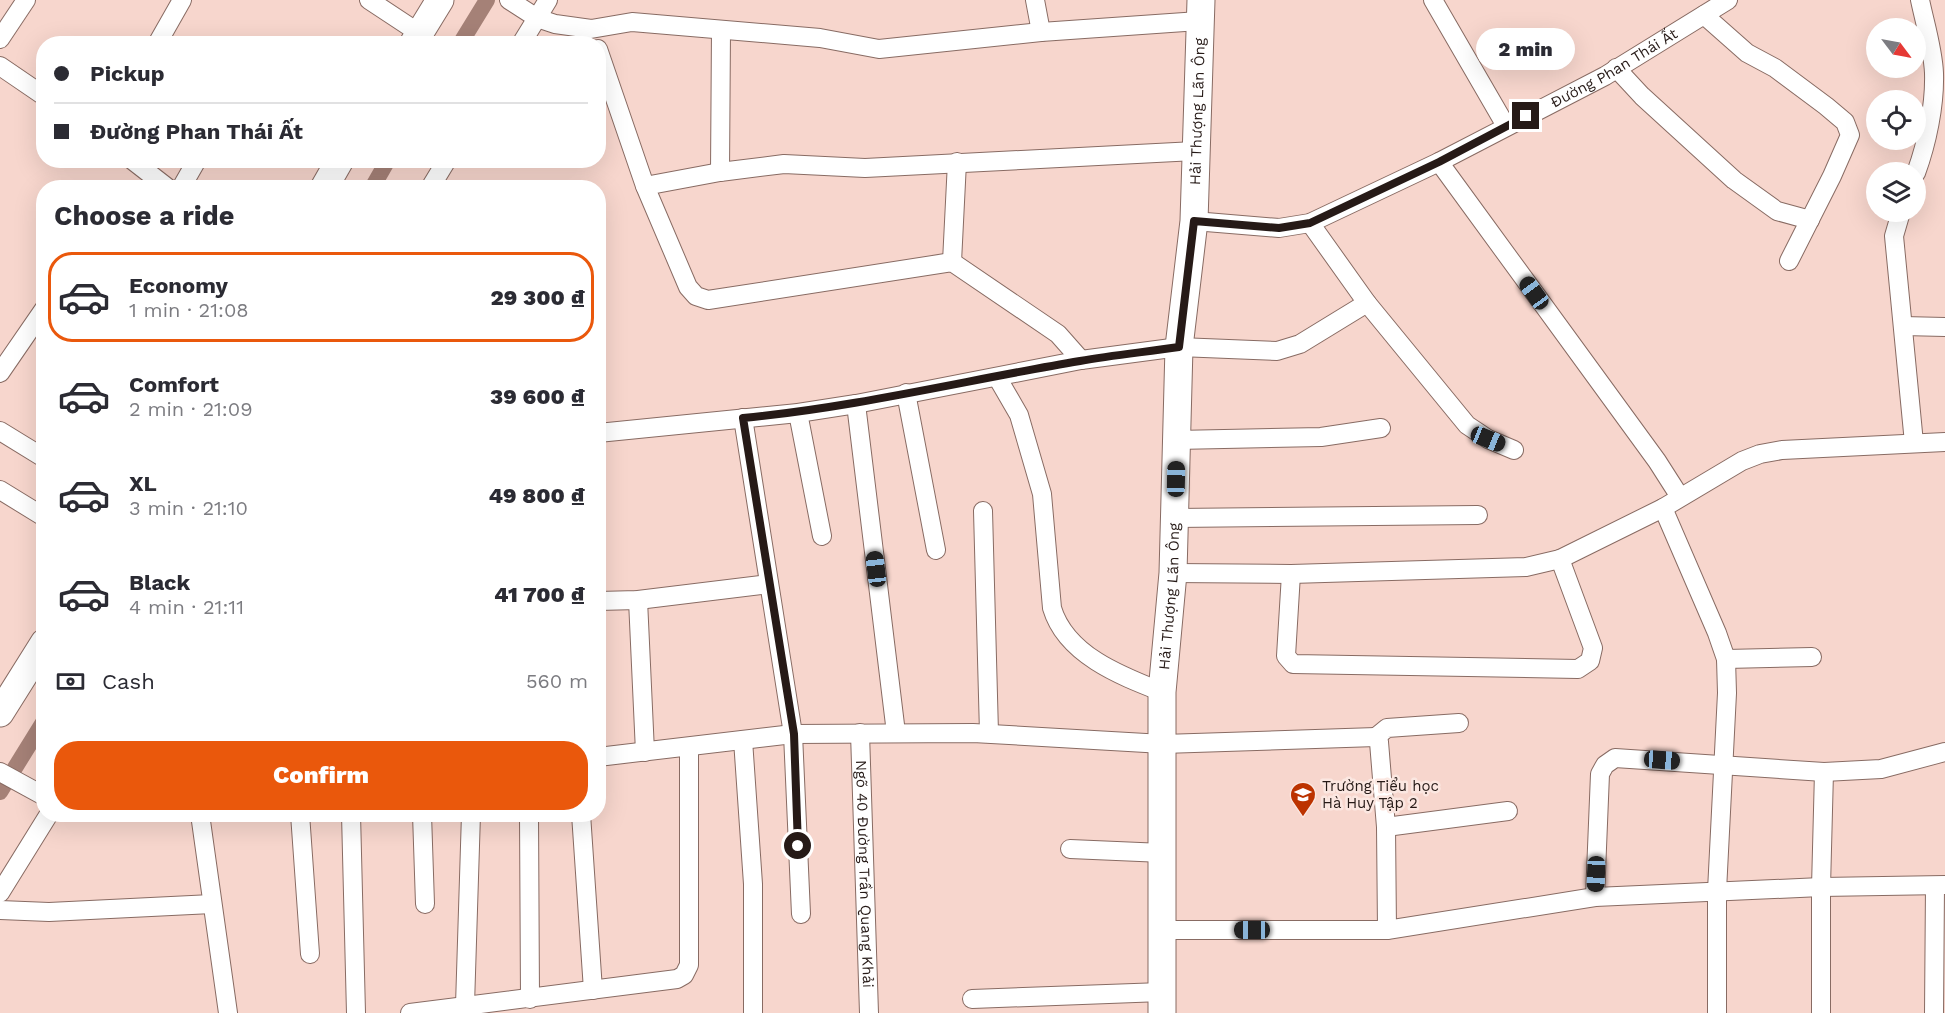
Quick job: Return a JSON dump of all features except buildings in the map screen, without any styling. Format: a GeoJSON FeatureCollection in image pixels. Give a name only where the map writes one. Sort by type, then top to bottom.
{"type":"FeatureCollection","features":[{"type":"Feature","properties":{"kind":"street"},"geometry":{"type":"LineString","coordinates":[[0,39],[26,0]]}},
{"type":"Feature","properties":{"kind":"street"},"geometry":{"type":"LineString","coordinates":[[162,36],[182,0]]}},
{"type":"Feature","properties":{"kind":"street"},"geometry":{"type":"LineString","coordinates":[[369,0],[414,36]]}},
{"type":"Feature","properties":{"kind":"street"},"geometry":{"type":"LineString","coordinates":[[417,36],[440,0]]}},
{"type":"Feature","properties":{"kind":"street"},"geometry":{"type":"LineString","coordinates":[[526,36],[548,0]]}},
{"type":"Feature","properties":{"kind":"street"},"geometry":{"type":"LineString","coordinates":[[1035,0],[1041,32]]}},
{"type":"Feature","properties":{"kind":"street"},"geometry":{"type":"LineString","coordinates":[[1433,0],[1506,126]]}},
{"type":"Feature","properties":{"kind":"street","name":"Đường Phan Thái Ất"},"geometry":{"type":"LineString","coordinates":[[1194,221],[1279,228],[1310,223],[1439,162],[1616,68],[1728,0]]}},
{"type":"Feature","properties":{"kind":"street"},"geometry":{"type":"LineString","coordinates":[[1920,0],[1934,74],[1929,119],[1920,162]]}},
{"type":"Feature","properties":{"kind":"street"},"geometry":{"type":"LineString","coordinates":[[515,4],[537,18],[594,36],[632,22],[820,38],[879,50],[1041,32],[1203,5]]}},
{"type":"Feature","properties":{"kind":"street","name":"Hải Thượng Lãn Ông"},"geometry":{"type":"LineString","coordinates":[[1162,1002],[1162,692],[1173,573],[1179,347],[1194,221],[1195,152],[1203,5]]}},
{"type":"Feature","properties":{"kind":"street"},"geometry":{"type":"LineString","coordinates":[[1704,15],[1747,53],[1775,68],[1845,122],[1850,135],[1789,261]]}},
{"type":"Feature","properties":{"kind":"street"},"geometry":{"type":"LineString","coordinates":[[720,172],[721,30]]}},
{"type":"Feature","properties":{"kind":"street"},"geometry":{"type":"LineString","coordinates":[[0,66],[36,91]]}},
{"type":"Feature","properties":{"kind":"street"},"geometry":{"type":"LineString","coordinates":[[1616,68],[1642,96],[1734,180],[1777,211],[1810,220]]}},
{"type":"Feature","properties":{"kind":"street"},"geometry":{"type":"LineString","coordinates":[[606,72],[645,186],[688,287],[691,292],[702,299],[708,300],[952,262],[1058,334],[1081,360]]}},
{"type":"Feature","properties":{"kind":"street"},"geometry":{"type":"LineString","coordinates":[[645,186],[720,172],[784,164],[865,168],[1195,152]]}},
{"type":"Feature","properties":{"kind":"street"},"geometry":{"type":"LineString","coordinates":[[952,262],[957,162]]}},
{"type":"Feature","properties":{"kind":"street"},"geometry":{"type":"LineString","coordinates":[[1439,162],[1657,461],[1680,497]]}},
{"type":"Feature","properties":{"kind":"street"},"geometry":{"type":"LineString","coordinates":[[142,168],[158,180]]}},
{"type":"Feature","properties":{"kind":"street"},"geometry":{"type":"LineString","coordinates":[[1898,222],[1894,236],[1914,443]]}},
{"type":"Feature","properties":{"kind":"street"},"geometry":{"type":"LineString","coordinates":[[1310,223],[1367,303],[1467,425],[1488,439],[1514,450]]}},
{"type":"Feature","properties":{"kind":"street"},"geometry":{"type":"LineString","coordinates":[[606,432],[798,413],[856,404],[1081,360],[1179,347],[1277,351],[1292,348],[1367,303]]}},
{"type":"Feature","properties":{"kind":"street"},"geometry":{"type":"LineString","coordinates":[[0,374],[36,321]]}},
{"type":"Feature","properties":{"kind":"street"},"geometry":{"type":"LineString","coordinates":[[1903,326],[1945,327]]}},
{"type":"Feature","properties":{"kind":"street"},"geometry":{"type":"LineString","coordinates":[[997,377],[1019,415],[1042,494],[1052,608],[1057,623],[1070,640],[1099,663],[1162,692]]}},
{"type":"Feature","properties":{"kind":"street"},"geometry":{"type":"LineString","coordinates":[[906,393],[936,550]]}},
{"type":"Feature","properties":{"kind":"street"},"geometry":{"type":"LineString","coordinates":[[856,404],[896,733]]}},
{"type":"Feature","properties":{"kind":"street"},"geometry":{"type":"LineString","coordinates":[[798,413],[822,536]]}},
{"type":"Feature","properties":{"kind":"street"},"geometry":{"type":"LineString","coordinates":[[743,418],[794,734],[801,914]]}},
{"type":"Feature","properties":{"kind":"street"},"geometry":{"type":"LineString","coordinates":[[1176,440],[1321,437],[1381,428]]}},
{"type":"Feature","properties":{"kind":"street"},"geometry":{"type":"LineString","coordinates":[[0,431],[36,453]]}},
{"type":"Feature","properties":{"kind":"street"},"geometry":{"type":"LineString","coordinates":[[1173,573],[1292,574],[1535,566],[1560,559],[1663,508],[1742,461],[1770,452],[1945,442]]}},
{"type":"Feature","properties":{"kind":"street"},"geometry":{"type":"LineString","coordinates":[[0,490],[36,512]]}},
{"type":"Feature","properties":{"kind":"street"},"geometry":{"type":"LineString","coordinates":[[1663,508],[1726,659],[1728,693],[1717,891],[1717,1013]]}},
{"type":"Feature","properties":{"kind":"street"},"geometry":{"type":"LineString","coordinates":[[983,511],[989,733]]}},
{"type":"Feature","properties":{"kind":"street"},"geometry":{"type":"LineString","coordinates":[[1175,518],[1478,515]]}},
{"type":"Feature","properties":{"kind":"street"},"geometry":{"type":"LineString","coordinates":[[1292,574],[1286,656],[1293,664],[1578,669],[1590,662],[1593,648],[1560,559]]}},
{"type":"Feature","properties":{"kind":"street"},"geometry":{"type":"LineString","coordinates":[[606,602],[638,600],[769,584]]}},
{"type":"Feature","properties":{"kind":"street"},"geometry":{"type":"LineString","coordinates":[[638,600],[645,752]]}},
{"type":"Feature","properties":{"kind":"street"},"geometry":{"type":"LineString","coordinates":[[0,713],[36,656]]}},
{"type":"Feature","properties":{"kind":"street"},"geometry":{"type":"LineString","coordinates":[[1726,659],[1812,657]]}},
{"type":"Feature","properties":{"kind":"street"},"geometry":{"type":"LineString","coordinates":[[606,756],[794,734],[989,733],[1163,744],[1376,737],[1388,728],[1459,723]]}},
{"type":"Feature","properties":{"kind":"street","name":"Ngõ 40 Đường Trần Quang Khải"},"geometry":{"type":"LineString","coordinates":[[860,733],[868,1013]]}},
{"type":"Feature","properties":{"kind":"street"},"geometry":{"type":"LineString","coordinates":[[1376,737],[1379,742],[1386,827],[1387,930]]}},
{"type":"Feature","properties":{"kind":"street"},"geometry":{"type":"LineString","coordinates":[[743,740],[753,884],[753,1013]]}},
{"type":"Feature","properties":{"kind":"street"},"geometry":{"type":"LineString","coordinates":[[410,1013],[677,979],[684,975],[689,965],[689,747]]}},
{"type":"Feature","properties":{"kind":"street"},"geometry":{"type":"LineString","coordinates":[[1595,897],[1599,779],[1605,765],[1610,761],[1621,758],[1824,772],[1881,769],[1945,753]]}},
{"type":"Feature","properties":{"kind":"street"},"geometry":{"type":"LineString","coordinates":[[0,772],[36,792]]}},
{"type":"Feature","properties":{"kind":"street"},"geometry":{"type":"LineString","coordinates":[[1821,1013],[1824,772]]}},
{"type":"Feature","properties":{"kind":"street"},"geometry":{"type":"LineString","coordinates":[[1386,827],[1508,811]]}},
{"type":"Feature","properties":{"kind":"street"},"geometry":{"type":"LineString","coordinates":[[0,893],[44,822]]}},
{"type":"Feature","properties":{"kind":"street"},"geometry":{"type":"LineString","coordinates":[[201,822],[228,1013]]}},
{"type":"Feature","properties":{"kind":"street"},"geometry":{"type":"LineString","coordinates":[[301,822],[310,954]]}},
{"type":"Feature","properties":{"kind":"street"},"geometry":{"type":"LineString","coordinates":[[351,822],[356,1013]]}},
{"type":"Feature","properties":{"kind":"street"},"geometry":{"type":"LineString","coordinates":[[422,822],[424,904]]}},
{"type":"Feature","properties":{"kind":"street"},"geometry":{"type":"LineString","coordinates":[[465,1005],[471,822]]}},
{"type":"Feature","properties":{"kind":"street"},"geometry":{"type":"LineString","coordinates":[[530,822],[530,999]]}},
{"type":"Feature","properties":{"kind":"street"},"geometry":{"type":"LineString","coordinates":[[582,822],[593,990]]}},
{"type":"Feature","properties":{"kind":"street"},"geometry":{"type":"LineString","coordinates":[[1071,849],[1163,853]]}},
{"type":"Feature","properties":{"kind":"street"},"geometry":{"type":"LineString","coordinates":[[1163,930],[1387,930],[1595,897],[1821,887],[1940,886],[1934,1013]]}},
{"type":"Feature","properties":{"kind":"street"},"geometry":{"type":"LineString","coordinates":[[0,910],[49,912],[213,904]]}},
{"type":"Feature","properties":{"kind":"street"},"geometry":{"type":"LineString","coordinates":[[972,999],[1162,1002]]}},
{"type":"Feature","properties":{"kind":"waterway"},"geometry":{"type":"LineString","coordinates":[[465,36],[487,0]]}},
{"type":"Feature","properties":{"kind":"waterway"},"geometry":{"type":"LineString","coordinates":[[377,180],[383,168]]}},
{"type":"Feature","properties":{"kind":"waterway"},"geometry":{"type":"LineString","coordinates":[[0,792],[36,734]]}},
{"type":"Feature","properties":{"kind":"place","name":"Trường Tiểu học Hà Huy Tập 2"},"geometry":{"type":"Point","coordinates":[1303,818]}},
{"type":"Feature","properties":{"kind":"route"},"geometry":{"type":"LineString","coordinates":[[798,846],[794,734],[743,418],[798,413],[856,404],[1081,360],[1179,347],[1194,221],[1279,228],[1310,223],[1439,162],[1526,116]]}}]}
